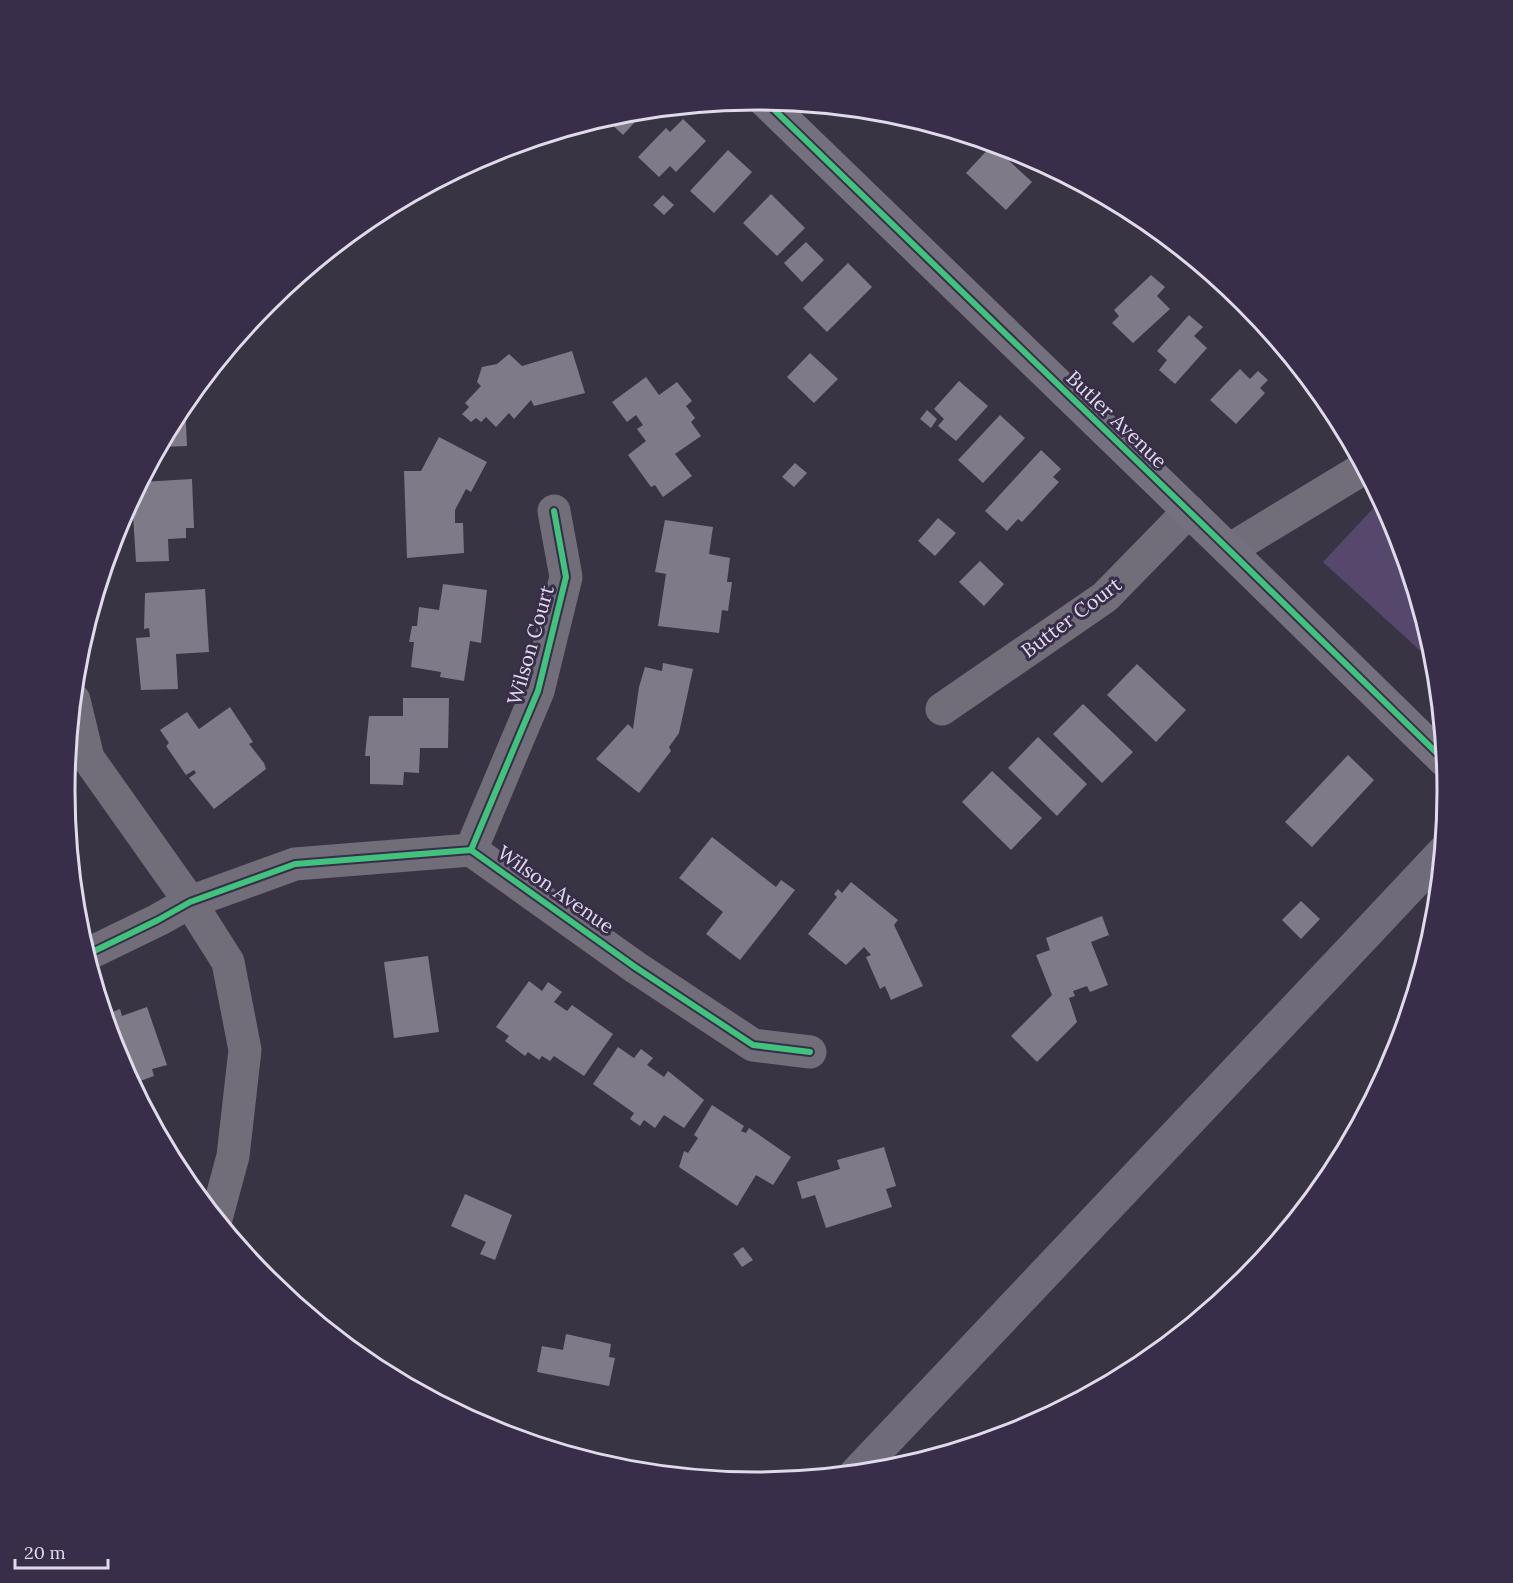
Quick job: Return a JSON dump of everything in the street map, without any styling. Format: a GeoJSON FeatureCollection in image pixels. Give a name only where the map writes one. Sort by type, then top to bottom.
{"type":"FeatureCollection","features":[{"type":"Feature","properties":{"kind":"highway"},"geometry":{"type":"LineString","coordinates":[[865,1464],[1434,861]]}},
{"type":"Feature","properties":{"kind":"street","name":"Butler Avenue"},"geometry":{"type":"LineString","coordinates":[[775,110],[1437,753]]}},
{"type":"Feature","properties":{"kind":"street"},"geometry":{"type":"LineString","coordinates":[[1229,550],[1358,472]]}},
{"type":"Feature","properties":{"kind":"street","name":"Wilson Court"},"geometry":{"type":"LineString","coordinates":[[471,850],[538,691],[566,577],[554,511]]}},
{"type":"Feature","properties":{"kind":"street","name":"Butter Court"},"geometry":{"type":"LineString","coordinates":[[942,709],[1105,597],[1189,511]]}},
{"type":"Feature","properties":{"kind":"street"},"geometry":{"type":"LineString","coordinates":[[79,721],[88,758],[190,902],[228,962],[245,1050],[233,1156],[219,1209]]}},
{"type":"Feature","properties":{"kind":"street","name":"Wilson Avenue"},"geometry":{"type":"LineString","coordinates":[[94,951],[190,902],[295,864],[471,850],[635,967],[753,1045],[810,1052]]}},
{"type":"Feature","properties":{"kind":"shaded area"},"geometry":{"type":"Polygon","coordinates":[[[1375,506],[1402,572],[1424,654],[1323,562],[1375,506]]]}},
{"type":"Feature","properties":{"kind":"building"},"geometry":{"type":"Polygon","coordinates":[[[683,119],[706,141],[676,172],[670,166],[659,177],[638,157],[666,128],[670,132],[683,119]]]}},
{"type":"Feature","properties":{"kind":"building"},"geometry":{"type":"Polygon","coordinates":[[[636,121],[623,135],[613,126],[636,121]]]}},
{"type":"Feature","properties":{"kind":"building"},"geometry":{"type":"Polygon","coordinates":[[[728,150],[752,172],[714,213],[690,191],[728,150]]]}},
{"type":"Feature","properties":{"kind":"building"},"geometry":{"type":"Polygon","coordinates":[[[987,150],[1006,158],[1032,182],[1006,210],[966,173],[987,150]]]}},
{"type":"Feature","properties":{"kind":"building"},"geometry":{"type":"Polygon","coordinates":[[[771,194],[805,228],[777,256],[743,223],[771,194]]]}},
{"type":"Feature","properties":{"kind":"building"},"geometry":{"type":"Polygon","coordinates":[[[663,195],[674,205],[664,215],[653,205],[663,195]]]}},
{"type":"Feature","properties":{"kind":"building"},"geometry":{"type":"Polygon","coordinates":[[[806,242],[824,260],[802,282],[784,263],[806,242]]]}},
{"type":"Feature","properties":{"kind":"building"},"geometry":{"type":"Polygon","coordinates":[[[848,263],[872,287],[827,332],[803,308],[848,263]]]}},
{"type":"Feature","properties":{"kind":"building"},"geometry":{"type":"Polygon","coordinates":[[[1151,275],[1165,287],[1157,296],[1170,309],[1133,343],[1112,323],[1119,316],[1114,310],[1151,275]]]}},
{"type":"Feature","properties":{"kind":"building"},"geometry":{"type":"Polygon","coordinates":[[[1189,315],[1203,327],[1194,336],[1207,348],[1175,384],[1159,370],[1167,360],[1157,351],[1189,315]]]}},
{"type":"Feature","properties":{"kind":"building"},"geometry":{"type":"Polygon","coordinates":[[[572,351],[585,393],[534,406],[531,400],[514,419],[509,413],[496,427],[486,417],[481,422],[476,418],[471,422],[462,414],[469,407],[465,403],[481,386],[477,382],[482,367],[497,364],[509,354],[522,366],[572,351]]]}},
{"type":"Feature","properties":{"kind":"building"},"geometry":{"type":"Polygon","coordinates":[[[810,353],[838,379],[814,403],[787,377],[810,353]]]}},
{"type":"Feature","properties":{"kind":"building"},"geometry":{"type":"Polygon","coordinates":[[[1240,369],[1250,379],[1258,371],[1268,380],[1260,388],[1265,393],[1236,424],[1210,400],[1240,369]]]}},
{"type":"Feature","properties":{"kind":"building"},"geometry":{"type":"Polygon","coordinates":[[[646,377],[659,395],[677,382],[692,401],[686,406],[695,418],[691,422],[701,436],[675,454],[692,476],[663,497],[655,485],[651,487],[628,455],[646,441],[637,429],[643,425],[636,415],[627,422],[612,402],[646,377]]]}},
{"type":"Feature","properties":{"kind":"building"},"geometry":{"type":"Polygon","coordinates":[[[959,381],[988,406],[956,441],[938,426],[944,419],[934,409],[959,381]]]}},
{"type":"Feature","properties":{"kind":"building"},"geometry":{"type":"Polygon","coordinates":[[[927,410],[937,419],[931,428],[920,419],[927,410]]]}},
{"type":"Feature","properties":{"kind":"building"},"geometry":{"type":"Polygon","coordinates":[[[1000,415],[1025,438],[983,483],[958,460],[1000,415]]]}},
{"type":"Feature","properties":{"kind":"building"},"geometry":{"type":"Polygon","coordinates":[[[186,420],[187,446],[169,447],[186,420]]]}},
{"type":"Feature","properties":{"kind":"building"},"geometry":{"type":"Polygon","coordinates":[[[439,437],[487,462],[471,492],[466,489],[455,510],[455,523],[463,523],[464,553],[407,558],[404,471],[421,471],[439,437]]]}},
{"type":"Feature","properties":{"kind":"building"},"geometry":{"type":"Polygon","coordinates":[[[1041,450],[1061,469],[1053,477],[1059,482],[1022,522],[1018,519],[1007,531],[985,511],[1041,450]]]}},
{"type":"Feature","properties":{"kind":"building"},"geometry":{"type":"Polygon","coordinates":[[[795,463],[807,473],[794,487],[782,477],[795,463]]]}},
{"type":"Feature","properties":{"kind":"building"},"geometry":{"type":"Polygon","coordinates":[[[192,479],[194,528],[186,528],[186,538],[168,539],[169,561],[136,562],[133,517],[150,481],[192,479]]]}},
{"type":"Feature","properties":{"kind":"building"},"geometry":{"type":"Polygon","coordinates":[[[938,518],[956,533],[935,556],[918,541],[938,518]]]}},
{"type":"Feature","properties":{"kind":"building"},"geometry":{"type":"Polygon","coordinates":[[[665,520],[713,527],[709,554],[730,558],[727,582],[732,582],[728,611],[722,610],[719,633],[658,626],[666,574],[655,572],[665,520]]]}},
{"type":"Feature","properties":{"kind":"building"},"geometry":{"type":"Polygon","coordinates":[[[980,561],[1004,584],[984,606],[959,582],[980,561]]]}},
{"type":"Feature","properties":{"kind":"building"},"geometry":{"type":"Polygon","coordinates":[[[443,584],[487,590],[481,643],[470,641],[464,681],[440,677],[441,672],[411,667],[414,642],[409,642],[412,626],[417,626],[419,607],[439,610],[443,584]]]}},
{"type":"Feature","properties":{"kind":"building"},"geometry":{"type":"Polygon","coordinates":[[[205,589],[209,652],[176,654],[178,689],[141,690],[136,638],[150,637],[149,628],[144,629],[145,593],[205,589]]]}},
{"type":"Feature","properties":{"kind":"building"},"geometry":{"type":"Polygon","coordinates":[[[663,663],[693,669],[679,733],[669,747],[671,751],[639,793],[596,759],[628,724],[633,729],[639,687],[645,667],[662,671],[663,663]]]}},
{"type":"Feature","properties":{"kind":"building"},"geometry":{"type":"Polygon","coordinates":[[[1137,664],[1186,710],[1156,742],[1107,695],[1137,664]]]}},
{"type":"Feature","properties":{"kind":"building"},"geometry":{"type":"Polygon","coordinates":[[[403,698],[449,698],[448,748],[420,748],[419,773],[404,772],[403,785],[370,784],[370,756],[365,756],[369,716],[403,716],[403,698]]]}},
{"type":"Feature","properties":{"kind":"building"},"geometry":{"type":"Polygon","coordinates":[[[1083,704],[1133,752],[1102,783],[1053,734],[1083,704]]]}},
{"type":"Feature","properties":{"kind":"building"},"geometry":{"type":"Polygon","coordinates":[[[230,707],[253,742],[249,744],[266,769],[214,809],[189,778],[196,773],[194,770],[186,775],[166,746],[169,743],[160,730],[187,712],[199,729],[230,707]]]}},
{"type":"Feature","properties":{"kind":"building"},"geometry":{"type":"Polygon","coordinates":[[[1038,737],[1087,784],[1057,816],[1008,768],[1038,737]]]}},
{"type":"Feature","properties":{"kind":"building"},"geometry":{"type":"Polygon","coordinates":[[[1348,755],[1374,780],[1312,847],[1285,822],[1348,755]]]}},
{"type":"Feature","properties":{"kind":"building"},"geometry":{"type":"Polygon","coordinates":[[[992,771],[1042,818],[1011,850],[962,802],[992,771]]]}},
{"type":"Feature","properties":{"kind":"building"},"geometry":{"type":"Polygon","coordinates":[[[712,837],[776,887],[781,880],[795,890],[740,960],[706,934],[723,912],[679,878],[712,837]]]}},
{"type":"Feature","properties":{"kind":"building"},"geometry":{"type":"Polygon","coordinates":[[[851,882],[898,920],[894,925],[923,986],[891,1000],[885,986],[880,989],[866,957],[871,955],[864,947],[846,965],[808,934],[837,897],[834,894],[838,889],[842,893],[851,882]]]}},
{"type":"Feature","properties":{"kind":"building"},"geometry":{"type":"Polygon","coordinates":[[[1301,901],[1320,919],[1301,939],[1282,920],[1301,901]]]}},
{"type":"Feature","properties":{"kind":"building"},"geometry":{"type":"Polygon","coordinates":[[[1102,916],[1109,935],[1091,942],[1108,985],[1090,992],[1087,986],[1073,991],[1075,996],[1069,998],[1077,1022],[1037,1062],[1011,1036],[1052,995],[1036,955],[1050,950],[1046,938],[1102,916]]]}},
{"type":"Feature","properties":{"kind":"building"},"geometry":{"type":"Polygon","coordinates":[[[428,956],[439,1032],[394,1038],[384,962],[428,956]]]}},
{"type":"Feature","properties":{"kind":"building"},"geometry":{"type":"Polygon","coordinates":[[[529,981],[542,991],[548,982],[562,992],[554,1002],[567,1011],[572,1005],[613,1034],[584,1076],[554,1056],[550,1061],[542,1056],[539,1060],[528,1052],[525,1056],[505,1041],[509,1036],[496,1027],[529,981]]]}},
{"type":"Feature","properties":{"kind":"building"},"geometry":{"type":"Polygon","coordinates":[[[147,1007],[167,1065],[152,1069],[154,1076],[140,1081],[112,1012],[120,1009],[122,1016],[147,1007]]]}},
{"type":"Feature","properties":{"kind":"building"},"geometry":{"type":"Polygon","coordinates":[[[618,1047],[634,1058],[641,1049],[653,1058],[647,1065],[664,1077],[668,1071],[704,1100],[684,1128],[664,1115],[655,1128],[644,1120],[640,1126],[630,1119],[634,1113],[593,1084],[618,1047]]]}},
{"type":"Feature","properties":{"kind":"building"},"geometry":{"type":"Polygon","coordinates":[[[712,1105],[744,1126],[741,1131],[746,1133],[749,1128],[791,1157],[773,1185],[756,1175],[737,1206],[679,1167],[684,1151],[688,1153],[698,1138],[694,1135],[712,1105]]]}},
{"type":"Feature","properties":{"kind":"building"},"geometry":{"type":"Polygon","coordinates":[[[884,1147],[896,1186],[886,1189],[892,1207],[826,1228],[815,1195],[802,1199],[797,1182],[840,1169],[837,1160],[884,1147]]]}},
{"type":"Feature","properties":{"kind":"building"},"geometry":{"type":"Polygon","coordinates":[[[465,1194],[512,1215],[495,1260],[480,1254],[486,1242],[451,1226],[465,1194]]]}},
{"type":"Feature","properties":{"kind":"building"},"geometry":{"type":"Polygon","coordinates":[[[743,1247],[753,1260],[742,1267],[733,1254],[743,1247]]]}},
{"type":"Feature","properties":{"kind":"building"},"geometry":{"type":"Polygon","coordinates":[[[566,1334],[611,1344],[609,1357],[615,1358],[609,1386],[537,1372],[542,1346],[563,1350],[566,1334]]]}},
{"type":"Feature","properties":{"kind":"cycle path"},"geometry":{"type":"LineString","coordinates":[[775,110],[1437,753]]}},
{"type":"Feature","properties":{"kind":"cycle path"},"geometry":{"type":"LineString","coordinates":[[471,850],[538,691],[566,577],[554,511]]}},
{"type":"Feature","properties":{"kind":"cycle path"},"geometry":{"type":"LineString","coordinates":[[94,951],[190,902],[295,864],[471,850],[635,967],[753,1045],[810,1052]]}}]}
